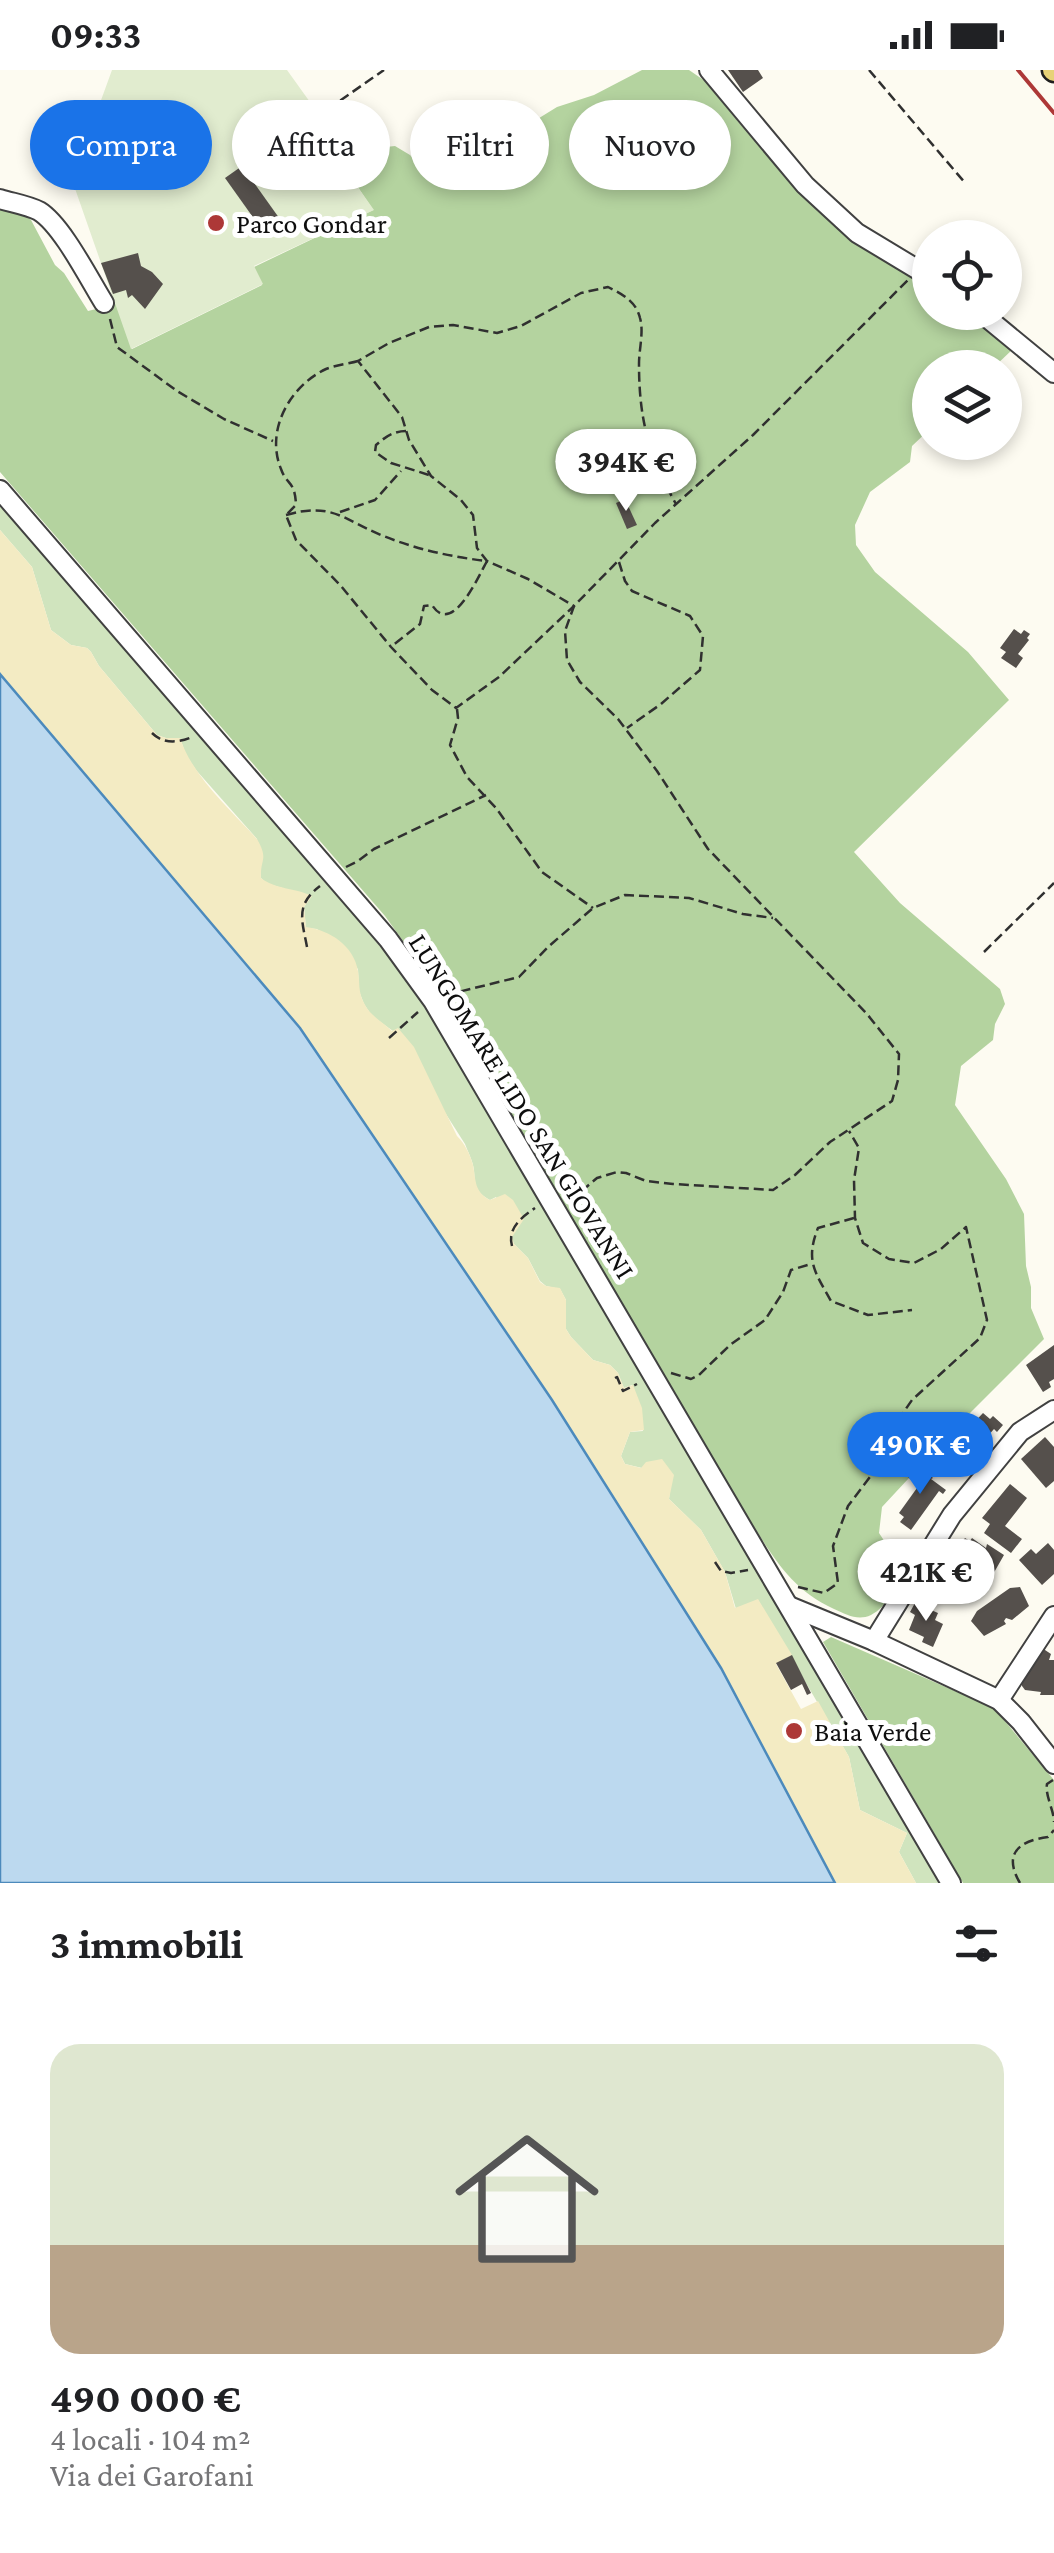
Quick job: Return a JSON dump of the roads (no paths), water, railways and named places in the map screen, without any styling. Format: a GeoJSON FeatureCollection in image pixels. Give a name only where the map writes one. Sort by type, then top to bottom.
{"type":"FeatureCollection","features":[{"type":"Feature","properties":{"kind":"street"},"geometry":{"type":"LineString","coordinates":[[709,70],[806,185],[857,234],[912,266]]}},
{"type":"Feature","properties":{"kind":"street"},"geometry":{"type":"LineString","coordinates":[[0,199],[43,214],[69,246],[104,303]]}},
{"type":"Feature","properties":{"kind":"street"},"geometry":{"type":"LineString","coordinates":[[1002,330],[1054,373]]}},
{"type":"Feature","properties":{"kind":"street","name":"LUNGOMARE LIDO SAN GIOVANNI"},"geometry":{"type":"LineString","coordinates":[[0,490],[334,875],[433,1001],[951,1883]]}},
{"type":"Feature","properties":{"kind":"street"},"geometry":{"type":"LineString","coordinates":[[874,1642],[952,1514],[1020,1432],[1054,1410]]}},
{"type":"Feature","properties":{"kind":"street"},"geometry":{"type":"LineString","coordinates":[[786,1600],[999,1700],[1054,1764]]}},
{"type":"Feature","properties":{"kind":"street"},"geometry":{"type":"LineString","coordinates":[[999,1700],[1054,1616]]}},
{"type":"Feature","properties":{"kind":"water"},"geometry":{"type":"Polygon","coordinates":[[[0,674],[300,1028],[552,1400],[721,1668],[835,1883],[0,1883],[0,674]]]}},
{"type":"Feature","properties":{"kind":"railway"},"geometry":{"type":"LineString","coordinates":[[1018,70],[1054,113]]}},
{"type":"Feature","properties":{"kind":"place","name":"Parco Gondar"},"geometry":{"type":"Point","coordinates":[216,223]}},
{"type":"Feature","properties":{"kind":"place","name":"Baia Verde"},"geometry":{"type":"Point","coordinates":[794,1731]}}]}
